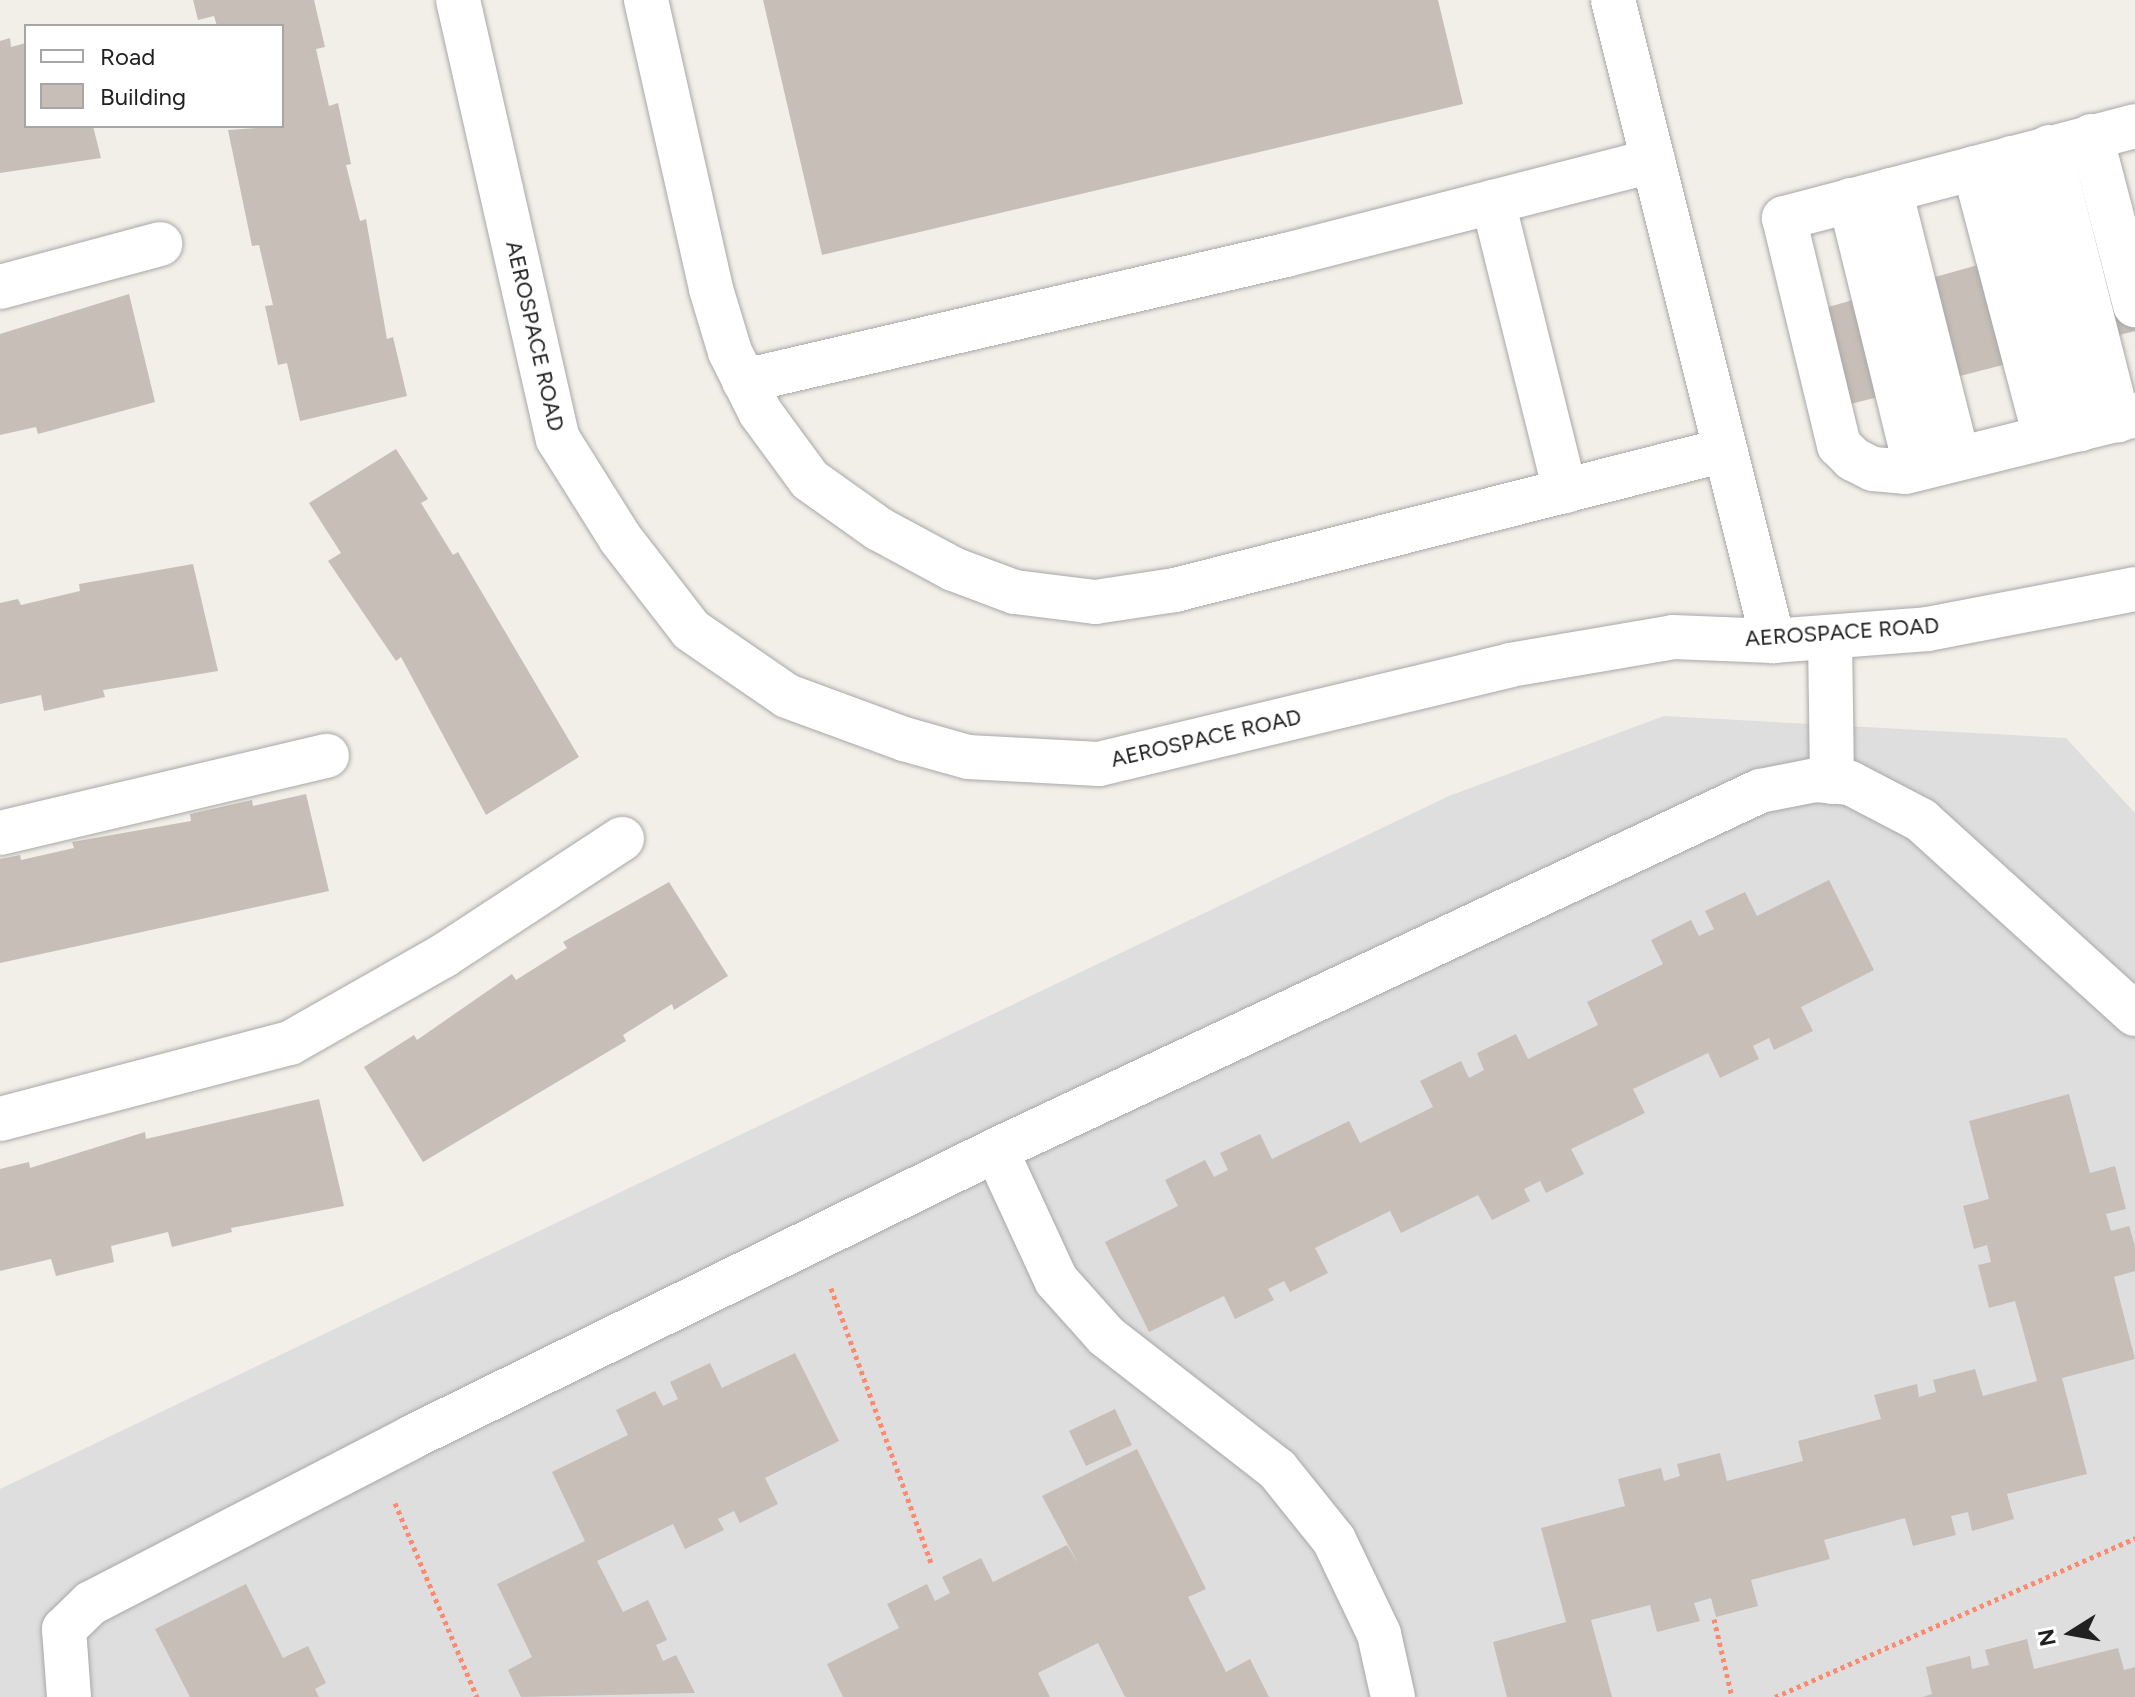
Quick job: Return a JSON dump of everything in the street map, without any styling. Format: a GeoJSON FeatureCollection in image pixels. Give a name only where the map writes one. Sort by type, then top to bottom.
{"type":"FeatureCollection","features":[{"type":"Feature","properties":{"kind":"street","name":"AEROSPACE ROAD"},"geometry":{"type":"LineString","coordinates":[[458,0],[558,439],[620,538],[691,630],[787,696],[968,757],[1099,764],[1510,665],[1673,637],[1773,641],[1928,629],[2135,589]]}},
{"type":"Feature","properties":{"kind":"street"},"geometry":{"type":"LineString","coordinates":[[646,0],[696,234],[744,381],[810,480],[879,529],[953,569],[1015,592],[1095,602],[1175,590],[1725,450]]}},
{"type":"Feature","properties":{"kind":"street"},"geometry":{"type":"LineString","coordinates":[[1613,0],[1773,641]]}},
{"type":"Feature","properties":{"kind":"street"},"geometry":{"type":"LineString","coordinates":[[2094,425],[1958,459],[1896,469],[1839,445],[1784,218],[2135,126]]}},
{"type":"Feature","properties":{"kind":"street"},"geometry":{"type":"LineString","coordinates":[[2091,136],[2135,305]]}},
{"type":"Feature","properties":{"kind":"street"},"geometry":{"type":"LineString","coordinates":[[2011,158],[2094,425]]}},
{"type":"Feature","properties":{"kind":"street"},"geometry":{"type":"LineString","coordinates":[[2011,158],[2094,425]]}},
{"type":"Feature","properties":{"kind":"street"},"geometry":{"type":"LineString","coordinates":[[744,381],[1653,161]]}},
{"type":"Feature","properties":{"kind":"street"},"geometry":{"type":"LineString","coordinates":[[1851,200],[1958,459]]}},
{"type":"Feature","properties":{"kind":"street"},"geometry":{"type":"LineString","coordinates":[[1851,200],[1896,469]]}},
{"type":"Feature","properties":{"kind":"street"},"geometry":{"type":"LineString","coordinates":[[1493,202],[1565,491]]}},
{"type":"Feature","properties":{"kind":"street"},"geometry":{"type":"LineString","coordinates":[[0,287],[160,244]]}},
{"type":"Feature","properties":{"kind":"street"},"geometry":{"type":"LineString","coordinates":[[1830,637],[1832,782]]}},
{"type":"Feature","properties":{"kind":"street"},"geometry":{"type":"LineString","coordinates":[[0,833],[327,756]]}},
{"type":"Feature","properties":{"kind":"street"},"geometry":{"type":"LineString","coordinates":[[69,1697],[64,1629],[91,1603],[375,1456],[996,1150],[1723,803],[1774,788],[1850,783],[1921,820],[2135,1014]]}},
{"type":"Feature","properties":{"kind":"street"},"geometry":{"type":"LineString","coordinates":[[0,1119],[290,1043],[443,956],[622,839]]}},
{"type":"Feature","properties":{"kind":"street"},"geometry":{"type":"LineString","coordinates":[[996,1150],[1056,1280],[1106,1336],[1277,1469],[1334,1540],[1379,1634],[1393,1697]]}},
{"type":"Feature","properties":{"kind":"path"},"geometry":{"type":"LineString","coordinates":[[814,1240],[932,1565]]}},
{"type":"Feature","properties":{"kind":"path"},"geometry":{"type":"LineString","coordinates":[[375,1456],[477,1697]]}},
{"type":"Feature","properties":{"kind":"path"},"geometry":{"type":"LineString","coordinates":[[1775,1697],[2135,1538]]}},
{"type":"Feature","properties":{"kind":"path"},"geometry":{"type":"LineString","coordinates":[[1714,1619],[1732,1697]]}},
{"type":"Feature","properties":{"kind":"shaded area"},"geometry":{"type":"Polygon","coordinates":[[[1664,716],[2066,738],[2135,813],[2135,1697],[0,1697],[0,1489],[1449,796],[1664,716]]]}},
{"type":"Feature","properties":{"kind":"building"},"geometry":{"type":"Polygon","coordinates":[[[193,0],[314,0],[325,47],[316,49],[329,106],[338,103],[351,164],[346,165],[360,221],[366,219],[387,339],[393,337],[407,396],[300,421],[287,363],[278,365],[265,306],[273,305],[259,245],[252,246],[228,130],[284,128],[284,24],[216,24],[214,16],[198,20],[193,0]]]}},
{"type":"Feature","properties":{"kind":"building"},"geometry":{"type":"Polygon","coordinates":[[[763,0],[1438,0],[1463,104],[822,255],[763,0]]]}},
{"type":"Feature","properties":{"kind":"building"},"geometry":{"type":"Polygon","coordinates":[[[10,38],[11,47],[24,44],[24,128],[94,128],[101,158],[0,173],[0,41],[10,38]]]}},
{"type":"Feature","properties":{"kind":"building"},"geometry":{"type":"Polygon","coordinates":[[[2135,248],[2135,331],[1839,407],[1814,311],[1985,263],[1990,285],[2135,248]]]}},
{"type":"Feature","properties":{"kind":"building"},"geometry":{"type":"Polygon","coordinates":[[[129,294],[155,402],[38,434],[36,427],[0,435],[0,334],[129,294]]]}},
{"type":"Feature","properties":{"kind":"building"},"geometry":{"type":"Polygon","coordinates":[[[396,449],[428,499],[421,503],[453,555],[458,552],[579,757],[486,815],[401,657],[396,661],[328,561],[341,553],[309,503],[396,449]]]}},
{"type":"Feature","properties":{"kind":"building"},"geometry":{"type":"Polygon","coordinates":[[[193,564],[218,671],[103,690],[105,697],[44,711],[41,695],[0,704],[0,603],[18,599],[21,605],[80,591],[79,584],[193,564]]]}},
{"type":"Feature","properties":{"kind":"building"},"geometry":{"type":"Polygon","coordinates":[[[306,794],[329,891],[0,963],[0,859],[20,855],[21,860],[74,848],[72,842],[191,821],[190,814],[252,800],[253,806],[306,794]]]}},
{"type":"Feature","properties":{"kind":"building"},"geometry":{"type":"Polygon","coordinates":[[[1829,880],[1874,970],[1801,1007],[1813,1031],[1774,1050],[1769,1038],[1753,1046],[1759,1059],[1720,1078],[1708,1053],[1633,1089],[1645,1113],[1571,1149],[1584,1174],[1546,1193],[1540,1181],[1524,1189],[1530,1201],[1492,1220],[1478,1195],[1401,1233],[1390,1211],[1315,1248],[1328,1273],[1290,1292],[1284,1281],[1268,1289],[1274,1300],[1235,1319],[1224,1296],[1149,1332],[1105,1242],[1178,1206],[1165,1180],[1205,1160],[1214,1177],[1228,1170],[1220,1153],[1260,1134],[1272,1159],[1349,1121],[1360,1143],[1433,1107],[1420,1081],[1461,1061],[1469,1078],[1484,1070],[1477,1053],[1516,1034],[1528,1059],[1598,1025],[1587,1002],[1663,964],[1651,940],[1691,920],[1699,936],[1714,929],[1705,911],[1745,892],[1757,916],[1829,880]]]}},
{"type":"Feature","properties":{"kind":"building"},"geometry":{"type":"Polygon","coordinates":[[[669,882],[728,976],[674,1010],[672,1004],[623,1035],[626,1041],[423,1162],[364,1067],[414,1035],[417,1040],[512,974],[516,980],[567,948],[563,942],[669,882]]]}},
{"type":"Feature","properties":{"kind":"building"},"geometry":{"type":"Polygon","coordinates":[[[2069,1094],[2090,1173],[2115,1166],[2126,1209],[2106,1214],[2111,1231],[2129,1226],[2135,1246],[2135,1271],[2114,1277],[2135,1359],[2062,1378],[2087,1474],[2007,1494],[2014,1519],[1972,1531],[1968,1512],[1951,1516],[1956,1535],[1913,1546],[1905,1518],[1824,1540],[1830,1559],[1751,1580],[1758,1606],[1716,1617],[1711,1598],[1694,1603],[1700,1621],[1657,1632],[1650,1605],[1591,1620],[1612,1697],[1507,1697],[1493,1642],[1566,1622],[1541,1528],[1625,1506],[1618,1479],[1661,1468],[1664,1481],[1680,1476],[1677,1464],[1720,1453],[1727,1481],[1803,1461],[1798,1441],[1881,1419],[1874,1395],[1917,1384],[1919,1397],[1936,1392],[1933,1380],[1975,1369],[1983,1396],[2037,1381],[2015,1301],[1989,1308],[1978,1265],[1991,1262],[1987,1245],[1974,1249],[1963,1206],[1989,1199],[1969,1121],[2069,1094]]]}},
{"type":"Feature","properties":{"kind":"building"},"geometry":{"type":"Polygon","coordinates":[[[319,1099],[344,1206],[231,1228],[232,1232],[172,1247],[168,1232],[111,1246],[114,1262],[56,1276],[51,1259],[0,1271],[0,1169],[29,1162],[30,1168],[145,1132],[146,1139],[319,1099]]]}},
{"type":"Feature","properties":{"kind":"building"},"geometry":{"type":"Polygon","coordinates":[[[795,1353],[839,1441],[765,1478],[778,1504],[740,1523],[734,1511],[718,1519],[724,1530],[685,1549],[673,1524],[597,1561],[623,1612],[648,1600],[667,1640],[656,1645],[663,1661],[676,1655],[695,1693],[521,1697],[508,1670],[532,1657],[497,1584],[585,1541],[552,1472],[628,1435],[616,1410],[655,1391],[663,1406],[678,1399],[670,1382],[710,1363],[722,1388],[795,1353]]]}},
{"type":"Feature","properties":{"kind":"building"},"geometry":{"type":"Polygon","coordinates":[[[1115,1409],[1132,1445],[1086,1466],[1069,1431],[1115,1409]]]}},
{"type":"Feature","properties":{"kind":"building"},"geometry":{"type":"Polygon","coordinates":[[[1137,1449],[1206,1589],[1188,1597],[1226,1672],[1250,1659],[1269,1697],[1125,1697],[1098,1643],[1038,1673],[1050,1697],[843,1697],[827,1664],[899,1628],[887,1604],[927,1584],[935,1601],[950,1593],[942,1577],[981,1558],[993,1582],[1067,1545],[1079,1565],[1042,1496],[1137,1449]]]}},
{"type":"Feature","properties":{"kind":"building"},"geometry":{"type":"Polygon","coordinates":[[[246,1584],[283,1658],[308,1646],[326,1683],[315,1689],[319,1697],[190,1697],[155,1629],[246,1584]]]}},
{"type":"Feature","properties":{"kind":"building"},"geometry":{"type":"Polygon","coordinates":[[[2027,1639],[2034,1669],[2118,1648],[2124,1670],[2135,1667],[2135,1697],[1923,1697],[1932,1694],[1926,1667],[1970,1656],[1972,1669],[1989,1665],[1985,1650],[2027,1639]]]}}]}
